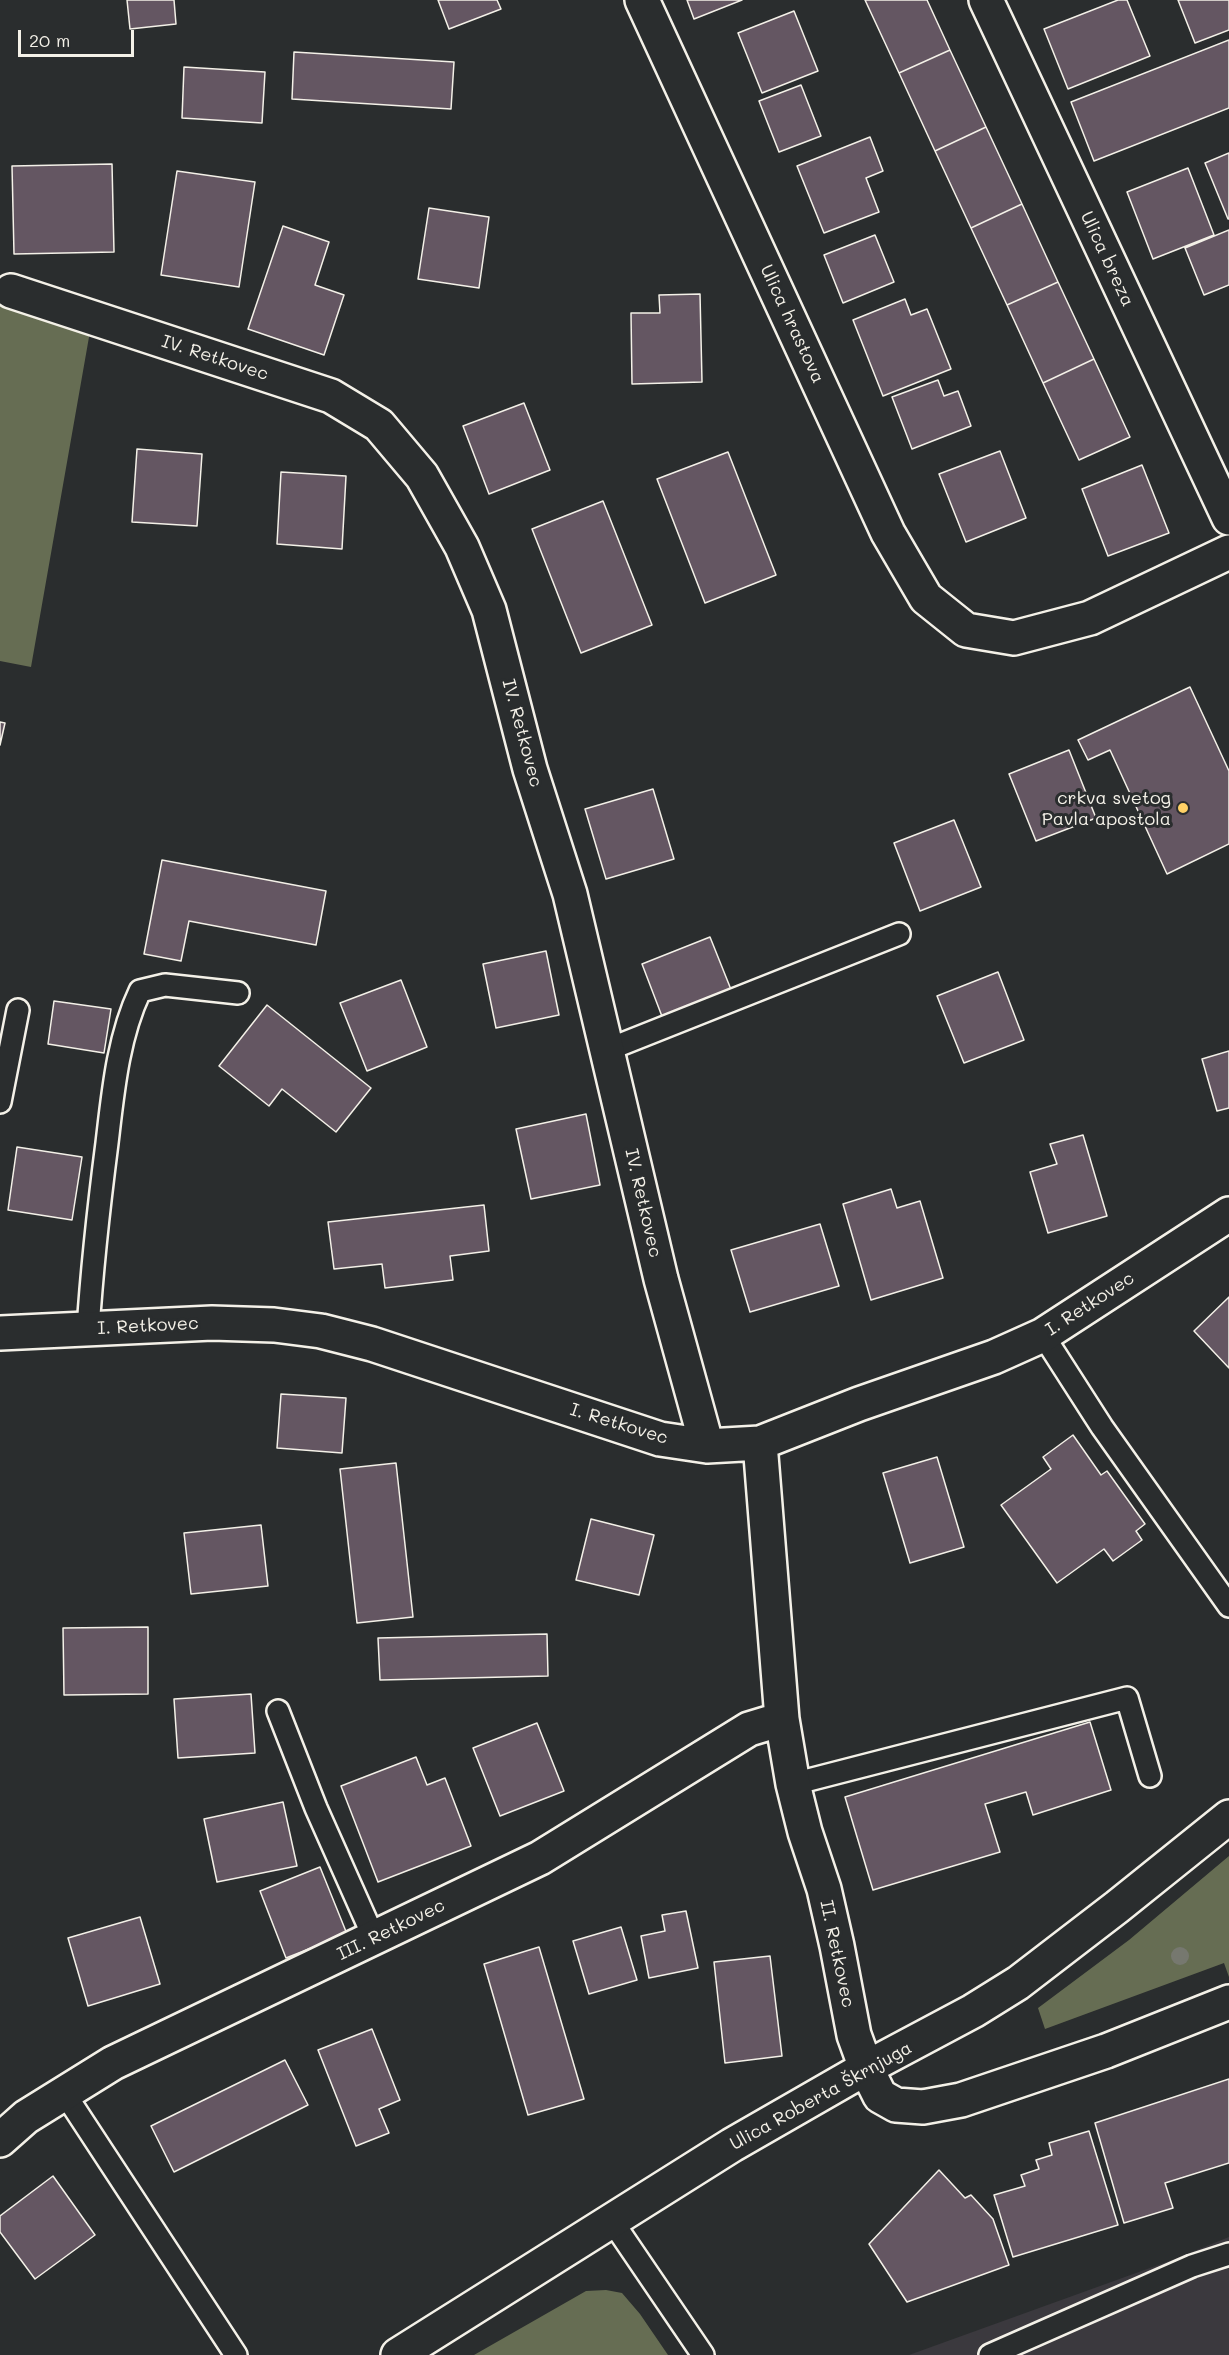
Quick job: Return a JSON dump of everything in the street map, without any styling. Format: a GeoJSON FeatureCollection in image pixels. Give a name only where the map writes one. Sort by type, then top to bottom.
{"type":"FeatureCollection","features":[{"type":"Feature","properties":{"kind":"street","name":"Ulica hrastova"},"geometry":{"type":"LineString","coordinates":[[642,0],[888,533],[926,598],[966,630],[1014,638],[1090,618],[1229,552]]}},
{"type":"Feature","properties":{"kind":"street","name":"Ulica breza"},"geometry":{"type":"LineString","coordinates":[[986,0],[1229,518]]}},
{"type":"Feature","properties":{"kind":"street","name":"IV. Retkovec"},"geometry":{"type":"LineString","coordinates":[[11,291],[330,396],[379,425],[422,476],[462,547],[489,610],[530,769],[570,894],[661,1279],[707,1446]]}},
{"type":"Feature","properties":{"kind":"street","name":"I. Retkovec"},"geometry":{"type":"LineString","coordinates":[[0,1333],[212,1323],[274,1325],[321,1331],[372,1344],[660,1439],[707,1446],[760,1443],[859,1404],[994,1357],[1043,1335],[1229,1214]]}},
{"type":"Feature","properties":{"kind":"street","name":"II. Retkovec"},"geometry":{"type":"LineString","coordinates":[[760,1443],[782,1719],[793,1784],[805,1832],[824,1889],[854,2035],[866,2068],[880,2096],[896,2105],[923,2108],[961,2100],[1106,2051],[1229,2002]]}},
{"type":"Feature","properties":{"kind":"street","name":"III. Retkovec"},"geometry":{"type":"LineString","coordinates":[[0,2140],[26,2117],[113,2063],[540,1858],[749,1730],[782,1719]]}},
{"type":"Feature","properties":{"kind":"street","name":"Ulica Roberta Škrnjuga"},"geometry":{"type":"LineString","coordinates":[[398,2355],[732,2145],[866,2068],[973,2011],[1018,1983],[1229,1817]]}},
{"type":"Feature","properties":{"kind":"lane"},"geometry":{"type":"LineString","coordinates":[[607,1050],[899,934]]}},
{"type":"Feature","properties":{"kind":"lane"},"geometry":{"type":"LineString","coordinates":[[88,1330],[93,1251],[113,1089],[130,1012],[140,991],[165,985],[237,993]]}},
{"type":"Feature","properties":{"kind":"lane"},"geometry":{"type":"LineString","coordinates":[[0,1102],[18,1010]]}},
{"type":"Feature","properties":{"kind":"lane"},"geometry":{"type":"LineString","coordinates":[[1043,1335],[1102,1427],[1229,1606]]}},
{"type":"Feature","properties":{"kind":"lane"},"geometry":{"type":"LineString","coordinates":[[793,1784],[1127,1698],[1150,1776]]}},
{"type":"Feature","properties":{"kind":"lane"},"geometry":{"type":"LineString","coordinates":[[278,1711],[315,1808],[374,1938]]}},
{"type":"Feature","properties":{"kind":"lane"},"geometry":{"type":"LineString","coordinates":[[65,2094],[236,2355]]}},
{"type":"Feature","properties":{"kind":"lane"},"geometry":{"type":"LineString","coordinates":[[612,2221],[704,2355]]}},
{"type":"Feature","properties":{"kind":"lane"},"geometry":{"type":"LineString","coordinates":[[990,2355],[1192,2266],[1229,2254]]}},
{"type":"Feature","properties":{"kind":"shaded area"},"geometry":{"type":"Polygon","coordinates":[[[1229,2237],[1229,2355],[909,2355],[1172,2260],[1229,2237]]]}},
{"type":"Feature","properties":{"kind":"green space"},"geometry":{"type":"Polygon","coordinates":[[[0,298],[92,320],[31,667],[0,661],[0,298]]]}},
{"type":"Feature","properties":{"kind":"green space"},"geometry":{"type":"Polygon","coordinates":[[[1229,1856],[1229,1977],[1224,1963],[1045,2029],[1038,2008],[1129,1940],[1229,1856]]]}},
{"type":"Feature","properties":{"kind":"green space"},"geometry":{"type":"Polygon","coordinates":[[[606,2290],[622,2293],[640,2314],[668,2355],[474,2355],[586,2291],[606,2290]]]}},
{"type":"Feature","properties":{"kind":"building"},"geometry":{"type":"Polygon","coordinates":[[[127,0],[174,0],[176,24],[130,29],[127,0]]]}},
{"type":"Feature","properties":{"kind":"building"},"geometry":{"type":"Polygon","coordinates":[[[438,0],[497,0],[501,9],[449,29],[438,0]]]}},
{"type":"Feature","properties":{"kind":"building"},"geometry":{"type":"Polygon","coordinates":[[[687,0],[742,0],[694,19],[687,0]]]}},
{"type":"Feature","properties":{"kind":"building"},"geometry":{"type":"Polygon","coordinates":[[[865,0],[927,0],[950,50],[899,73],[865,0]]]}},
{"type":"Feature","properties":{"kind":"building"},"geometry":{"type":"Polygon","coordinates":[[[1118,0],[1127,0],[1150,56],[1068,89],[1044,29],[1118,0]]]}},
{"type":"Feature","properties":{"kind":"building"},"geometry":{"type":"Polygon","coordinates":[[[1178,0],[1229,0],[1229,30],[1195,43],[1178,0]]]}},
{"type":"Feature","properties":{"kind":"building"},"geometry":{"type":"Polygon","coordinates":[[[794,11],[818,71],[762,93],[738,33],[794,11]]]}},
{"type":"Feature","properties":{"kind":"building"},"geometry":{"type":"Polygon","coordinates":[[[1229,40],[1229,108],[1094,161],[1071,102],[1229,40]]]}},
{"type":"Feature","properties":{"kind":"building"},"geometry":{"type":"Polygon","coordinates":[[[950,50],[986,127],[935,151],[899,73],[950,50]]]}},
{"type":"Feature","properties":{"kind":"building"},"geometry":{"type":"Polygon","coordinates":[[[294,52],[454,62],[451,109],[292,99],[294,52]]]}},
{"type":"Feature","properties":{"kind":"building"},"geometry":{"type":"Polygon","coordinates":[[[184,67],[265,72],[262,123],[182,118],[184,67]]]}},
{"type":"Feature","properties":{"kind":"building"},"geometry":{"type":"Polygon","coordinates":[[[801,85],[821,136],[779,152],[759,101],[801,85]]]}},
{"type":"Feature","properties":{"kind":"building"},"geometry":{"type":"Polygon","coordinates":[[[986,127],[1022,204],[971,228],[935,151],[986,127]]]}},
{"type":"Feature","properties":{"kind":"building"},"geometry":{"type":"Polygon","coordinates":[[[870,137],[883,171],[866,178],[879,212],[824,233],[797,166],[870,137]]]}},
{"type":"Feature","properties":{"kind":"building"},"geometry":{"type":"Polygon","coordinates":[[[1229,153],[1229,219],[1228,219],[1205,163],[1229,153]]]}},
{"type":"Feature","properties":{"kind":"building"},"geometry":{"type":"Polygon","coordinates":[[[112,164],[114,252],[14,254],[12,166],[112,164]]]}},
{"type":"Feature","properties":{"kind":"building"},"geometry":{"type":"Polygon","coordinates":[[[1188,168],[1214,235],[1153,259],[1127,192],[1188,168]]]}},
{"type":"Feature","properties":{"kind":"building"},"geometry":{"type":"Polygon","coordinates":[[[177,171],[255,182],[239,287],[161,275],[177,171]]]}},
{"type":"Feature","properties":{"kind":"building"},"geometry":{"type":"Polygon","coordinates":[[[1022,204],[1058,282],[1007,305],[971,228],[1022,204]]]}},
{"type":"Feature","properties":{"kind":"building"},"geometry":{"type":"Polygon","coordinates":[[[429,208],[489,217],[479,288],[418,279],[429,208]]]}},
{"type":"Feature","properties":{"kind":"building"},"geometry":{"type":"Polygon","coordinates":[[[283,226],[329,242],[315,285],[344,295],[324,355],[248,329],[283,226]]]}},
{"type":"Feature","properties":{"kind":"building"},"geometry":{"type":"Polygon","coordinates":[[[1229,230],[1229,285],[1204,295],[1185,248],[1229,230]]]}},
{"type":"Feature","properties":{"kind":"building"},"geometry":{"type":"Polygon","coordinates":[[[875,235],[894,282],[843,303],[824,255],[875,235]]]}},
{"type":"Feature","properties":{"kind":"building"},"geometry":{"type":"Polygon","coordinates":[[[1058,282],[1094,359],[1043,383],[1007,305],[1058,282]]]}},
{"type":"Feature","properties":{"kind":"building"},"geometry":{"type":"Polygon","coordinates":[[[700,294],[702,382],[632,384],[631,313],[660,313],[659,295],[700,294]]]}},
{"type":"Feature","properties":{"kind":"building"},"geometry":{"type":"Polygon","coordinates":[[[905,299],[911,315],[927,309],[951,369],[883,396],[853,320],[905,299]]]}},
{"type":"Feature","properties":{"kind":"building"},"geometry":{"type":"Polygon","coordinates":[[[1094,359],[1130,437],[1079,460],[1043,383],[1094,359]]]}},
{"type":"Feature","properties":{"kind":"building"},"geometry":{"type":"Polygon","coordinates":[[[938,380],[944,396],[958,391],[971,426],[912,449],[892,397],[938,380]]]}},
{"type":"Feature","properties":{"kind":"building"},"geometry":{"type":"Polygon","coordinates":[[[524,403],[550,470],[489,494],[463,426],[524,403]]]}},
{"type":"Feature","properties":{"kind":"building"},"geometry":{"type":"Polygon","coordinates":[[[137,449],[202,454],[197,526],[132,522],[137,449]]]}},
{"type":"Feature","properties":{"kind":"building"},"geometry":{"type":"Polygon","coordinates":[[[1000,451],[1026,518],[966,542],[939,474],[1000,451]]]}},
{"type":"Feature","properties":{"kind":"building"},"geometry":{"type":"Polygon","coordinates":[[[728,452],[776,575],[705,603],[657,479],[728,452]]]}},
{"type":"Feature","properties":{"kind":"building"},"geometry":{"type":"Polygon","coordinates":[[[1142,465],[1169,533],[1108,556],[1082,489],[1142,465]]]}},
{"type":"Feature","properties":{"kind":"building"},"geometry":{"type":"Polygon","coordinates":[[[281,472],[346,476],[342,549],[277,544],[281,472]]]}},
{"type":"Feature","properties":{"kind":"building"},"geometry":{"type":"Polygon","coordinates":[[[603,501],[652,625],[581,653],[532,529],[603,501]]]}},
{"type":"Feature","properties":{"kind":"building","name":"crkva svetog Pavla apostola"},"geometry":{"type":"Polygon","coordinates":[[[1190,687],[1229,771],[1229,844],[1167,874],[1110,750],[1088,760],[1078,740],[1190,687]]]}},
{"type":"Feature","properties":{"kind":"building"},"geometry":{"type":"Polygon","coordinates":[[[0,722],[5,723],[0,745],[0,722]]]}},
{"type":"Feature","properties":{"kind":"building"},"geometry":{"type":"Polygon","coordinates":[[[1069,750],[1096,818],[1036,841],[1009,774],[1069,750]]]}},
{"type":"Feature","properties":{"kind":"building"},"geometry":{"type":"Polygon","coordinates":[[[653,789],[674,859],[606,879],[585,809],[653,789]]]}},
{"type":"Feature","properties":{"kind":"building"},"geometry":{"type":"Polygon","coordinates":[[[954,820],[981,887],[920,911],[894,843],[954,820]]]}},
{"type":"Feature","properties":{"kind":"building"},"geometry":{"type":"Polygon","coordinates":[[[162,860],[326,891],[316,945],[189,921],[181,961],[144,954],[162,860]]]}},
{"type":"Feature","properties":{"kind":"building"},"geometry":{"type":"Polygon","coordinates":[[[710,937],[732,992],[663,1019],[642,964],[710,937]]]}},
{"type":"Feature","properties":{"kind":"building"},"geometry":{"type":"Polygon","coordinates":[[[546,951],[559,1015],[496,1028],[483,964],[546,951]]]}},
{"type":"Feature","properties":{"kind":"building"},"geometry":{"type":"Polygon","coordinates":[[[998,972],[1024,1040],[964,1063],[937,996],[998,972]]]}},
{"type":"Feature","properties":{"kind":"building"},"geometry":{"type":"Polygon","coordinates":[[[401,980],[427,1047],[367,1071],[340,1003],[401,980]]]}},
{"type":"Feature","properties":{"kind":"building"},"geometry":{"type":"Polygon","coordinates":[[[54,1001],[111,1009],[104,1053],[48,1044],[54,1001]]]}},
{"type":"Feature","properties":{"kind":"building"},"geometry":{"type":"Polygon","coordinates":[[[267,1005],[371,1088],[336,1132],[282,1089],[269,1106],[219,1066],[267,1005]]]}},
{"type":"Feature","properties":{"kind":"building"},"geometry":{"type":"Polygon","coordinates":[[[1229,1051],[1229,1108],[1217,1111],[1202,1059],[1229,1051]]]}},
{"type":"Feature","properties":{"kind":"building"},"geometry":{"type":"Polygon","coordinates":[[[586,1114],[600,1185],[531,1199],[516,1129],[586,1114]]]}},
{"type":"Feature","properties":{"kind":"building"},"geometry":{"type":"Polygon","coordinates":[[[1083,1135],[1107,1216],[1048,1233],[1030,1172],[1057,1164],[1050,1144],[1083,1135]]]}},
{"type":"Feature","properties":{"kind":"building"},"geometry":{"type":"Polygon","coordinates":[[[17,1147],[82,1157],[72,1220],[8,1210],[17,1147]]]}},
{"type":"Feature","properties":{"kind":"building"},"geometry":{"type":"Polygon","coordinates":[[[891,1189],[897,1208],[920,1201],[943,1278],[871,1300],[843,1204],[891,1189]]]}},
{"type":"Feature","properties":{"kind":"building"},"geometry":{"type":"Polygon","coordinates":[[[484,1205],[489,1251],[450,1256],[453,1280],[385,1288],[382,1264],[334,1269],[328,1222],[484,1205]]]}},
{"type":"Feature","properties":{"kind":"building"},"geometry":{"type":"Polygon","coordinates":[[[820,1224],[839,1286],[750,1312],[731,1250],[820,1224]]]}},
{"type":"Feature","properties":{"kind":"building"},"geometry":{"type":"Polygon","coordinates":[[[1229,1297],[1229,1368],[1194,1331],[1229,1297]]]}},
{"type":"Feature","properties":{"kind":"building"},"geometry":{"type":"Polygon","coordinates":[[[281,1394],[346,1398],[342,1453],[277,1448],[281,1394]]]}},
{"type":"Feature","properties":{"kind":"building"},"geometry":{"type":"Polygon","coordinates":[[[1073,1435],[1101,1475],[1107,1471],[1145,1524],[1136,1531],[1142,1540],[1113,1561],[1104,1549],[1057,1583],[1001,1505],[1051,1469],[1043,1457],[1073,1435]]]}},
{"type":"Feature","properties":{"kind":"building"},"geometry":{"type":"Polygon","coordinates":[[[937,1457],[964,1547],[910,1563],[883,1473],[937,1457]]]}},
{"type":"Feature","properties":{"kind":"building"},"geometry":{"type":"Polygon","coordinates":[[[396,1463],[413,1617],[357,1623],[340,1469],[396,1463]]]}},
{"type":"Feature","properties":{"kind":"building"},"geometry":{"type":"Polygon","coordinates":[[[591,1519],[654,1535],[639,1595],[576,1580],[591,1519]]]}},
{"type":"Feature","properties":{"kind":"building"},"geometry":{"type":"Polygon","coordinates":[[[261,1525],[268,1586],[191,1594],[184,1533],[261,1525]]]}},
{"type":"Feature","properties":{"kind":"building"},"geometry":{"type":"Polygon","coordinates":[[[148,1627],[148,1694],[64,1695],[63,1628],[148,1627]]]}},
{"type":"Feature","properties":{"kind":"building"},"geometry":{"type":"Polygon","coordinates":[[[547,1634],[548,1676],[380,1680],[378,1638],[547,1634]]]}},
{"type":"Feature","properties":{"kind":"building"},"geometry":{"type":"Polygon","coordinates":[[[251,1694],[255,1753],[178,1758],[174,1699],[251,1694]]]}},
{"type":"Feature","properties":{"kind":"building"},"geometry":{"type":"Polygon","coordinates":[[[1090,1722],[1111,1790],[1033,1815],[1026,1792],[985,1804],[1000,1852],[873,1890],[845,1797],[1090,1722]]]}},
{"type":"Feature","properties":{"kind":"building"},"geometry":{"type":"Polygon","coordinates":[[[537,1723],[564,1791],[500,1816],[473,1748],[537,1723]]]}},
{"type":"Feature","properties":{"kind":"building"},"geometry":{"type":"Polygon","coordinates":[[[416,1757],[427,1785],[445,1778],[471,1846],[378,1882],[341,1786],[416,1757]]]}},
{"type":"Feature","properties":{"kind":"building"},"geometry":{"type":"Polygon","coordinates":[[[283,1802],[297,1866],[217,1882],[204,1819],[283,1802]]]}},
{"type":"Feature","properties":{"kind":"building"},"geometry":{"type":"Polygon","coordinates":[[[320,1867],[347,1934],[286,1958],[260,1891],[320,1867]]]}},
{"type":"Feature","properties":{"kind":"building"},"geometry":{"type":"Polygon","coordinates":[[[686,1911],[698,1968],[649,1978],[641,1936],[665,1931],[662,1915],[686,1911]]]}},
{"type":"Feature","properties":{"kind":"building"},"geometry":{"type":"Polygon","coordinates":[[[140,1917],[160,1984],[88,2006],[68,1938],[140,1917]]]}},
{"type":"Feature","properties":{"kind":"building"},"geometry":{"type":"Polygon","coordinates":[[[621,1927],[637,1980],[589,1994],[573,1941],[621,1927]]]}},
{"type":"Feature","properties":{"kind":"building"},"geometry":{"type":"Polygon","coordinates":[[[539,1947],[584,2099],[528,2115],[484,1964],[539,1947]]]}},
{"type":"Feature","properties":{"kind":"building"},"geometry":{"type":"Polygon","coordinates":[[[770,1956],[782,2056],[725,2063],[714,1962],[770,1956]]]}},
{"type":"Feature","properties":{"kind":"building"},"geometry":{"type":"Polygon","coordinates":[[[372,2029],[400,2100],[379,2109],[389,2133],[356,2146],[318,2050],[372,2029]]]}},
{"type":"Feature","properties":{"kind":"building"},"geometry":{"type":"Polygon","coordinates":[[[285,2060],[308,2105],[174,2172],[151,2126],[285,2060]]]}},
{"type":"Feature","properties":{"kind":"building"},"geometry":{"type":"Polygon","coordinates":[[[1229,2079],[1229,2163],[1165,2183],[1173,2208],[1124,2223],[1095,2123],[1229,2079]]]}},
{"type":"Feature","properties":{"kind":"building"},"geometry":{"type":"Polygon","coordinates":[[[1089,2131],[1118,2225],[1013,2257],[994,2195],[1025,2186],[1021,2175],[1039,2169],[1036,2160],[1052,2155],[1049,2143],[1089,2131]]]}},
{"type":"Feature","properties":{"kind":"building"},"geometry":{"type":"Polygon","coordinates":[[[939,2170],[965,2198],[971,2195],[993,2219],[1009,2265],[907,2302],[869,2244],[939,2170]]]}},
{"type":"Feature","properties":{"kind":"building"},"geometry":{"type":"Polygon","coordinates":[[[53,2176],[95,2235],[35,2279],[0,2232],[0,2216],[53,2176]]]}},
{"type":"Feature","properties":{"kind":"place","name":"crkva svetog Pavla apostola"},"geometry":{"type":"Point","coordinates":[1183,808]}}]}
